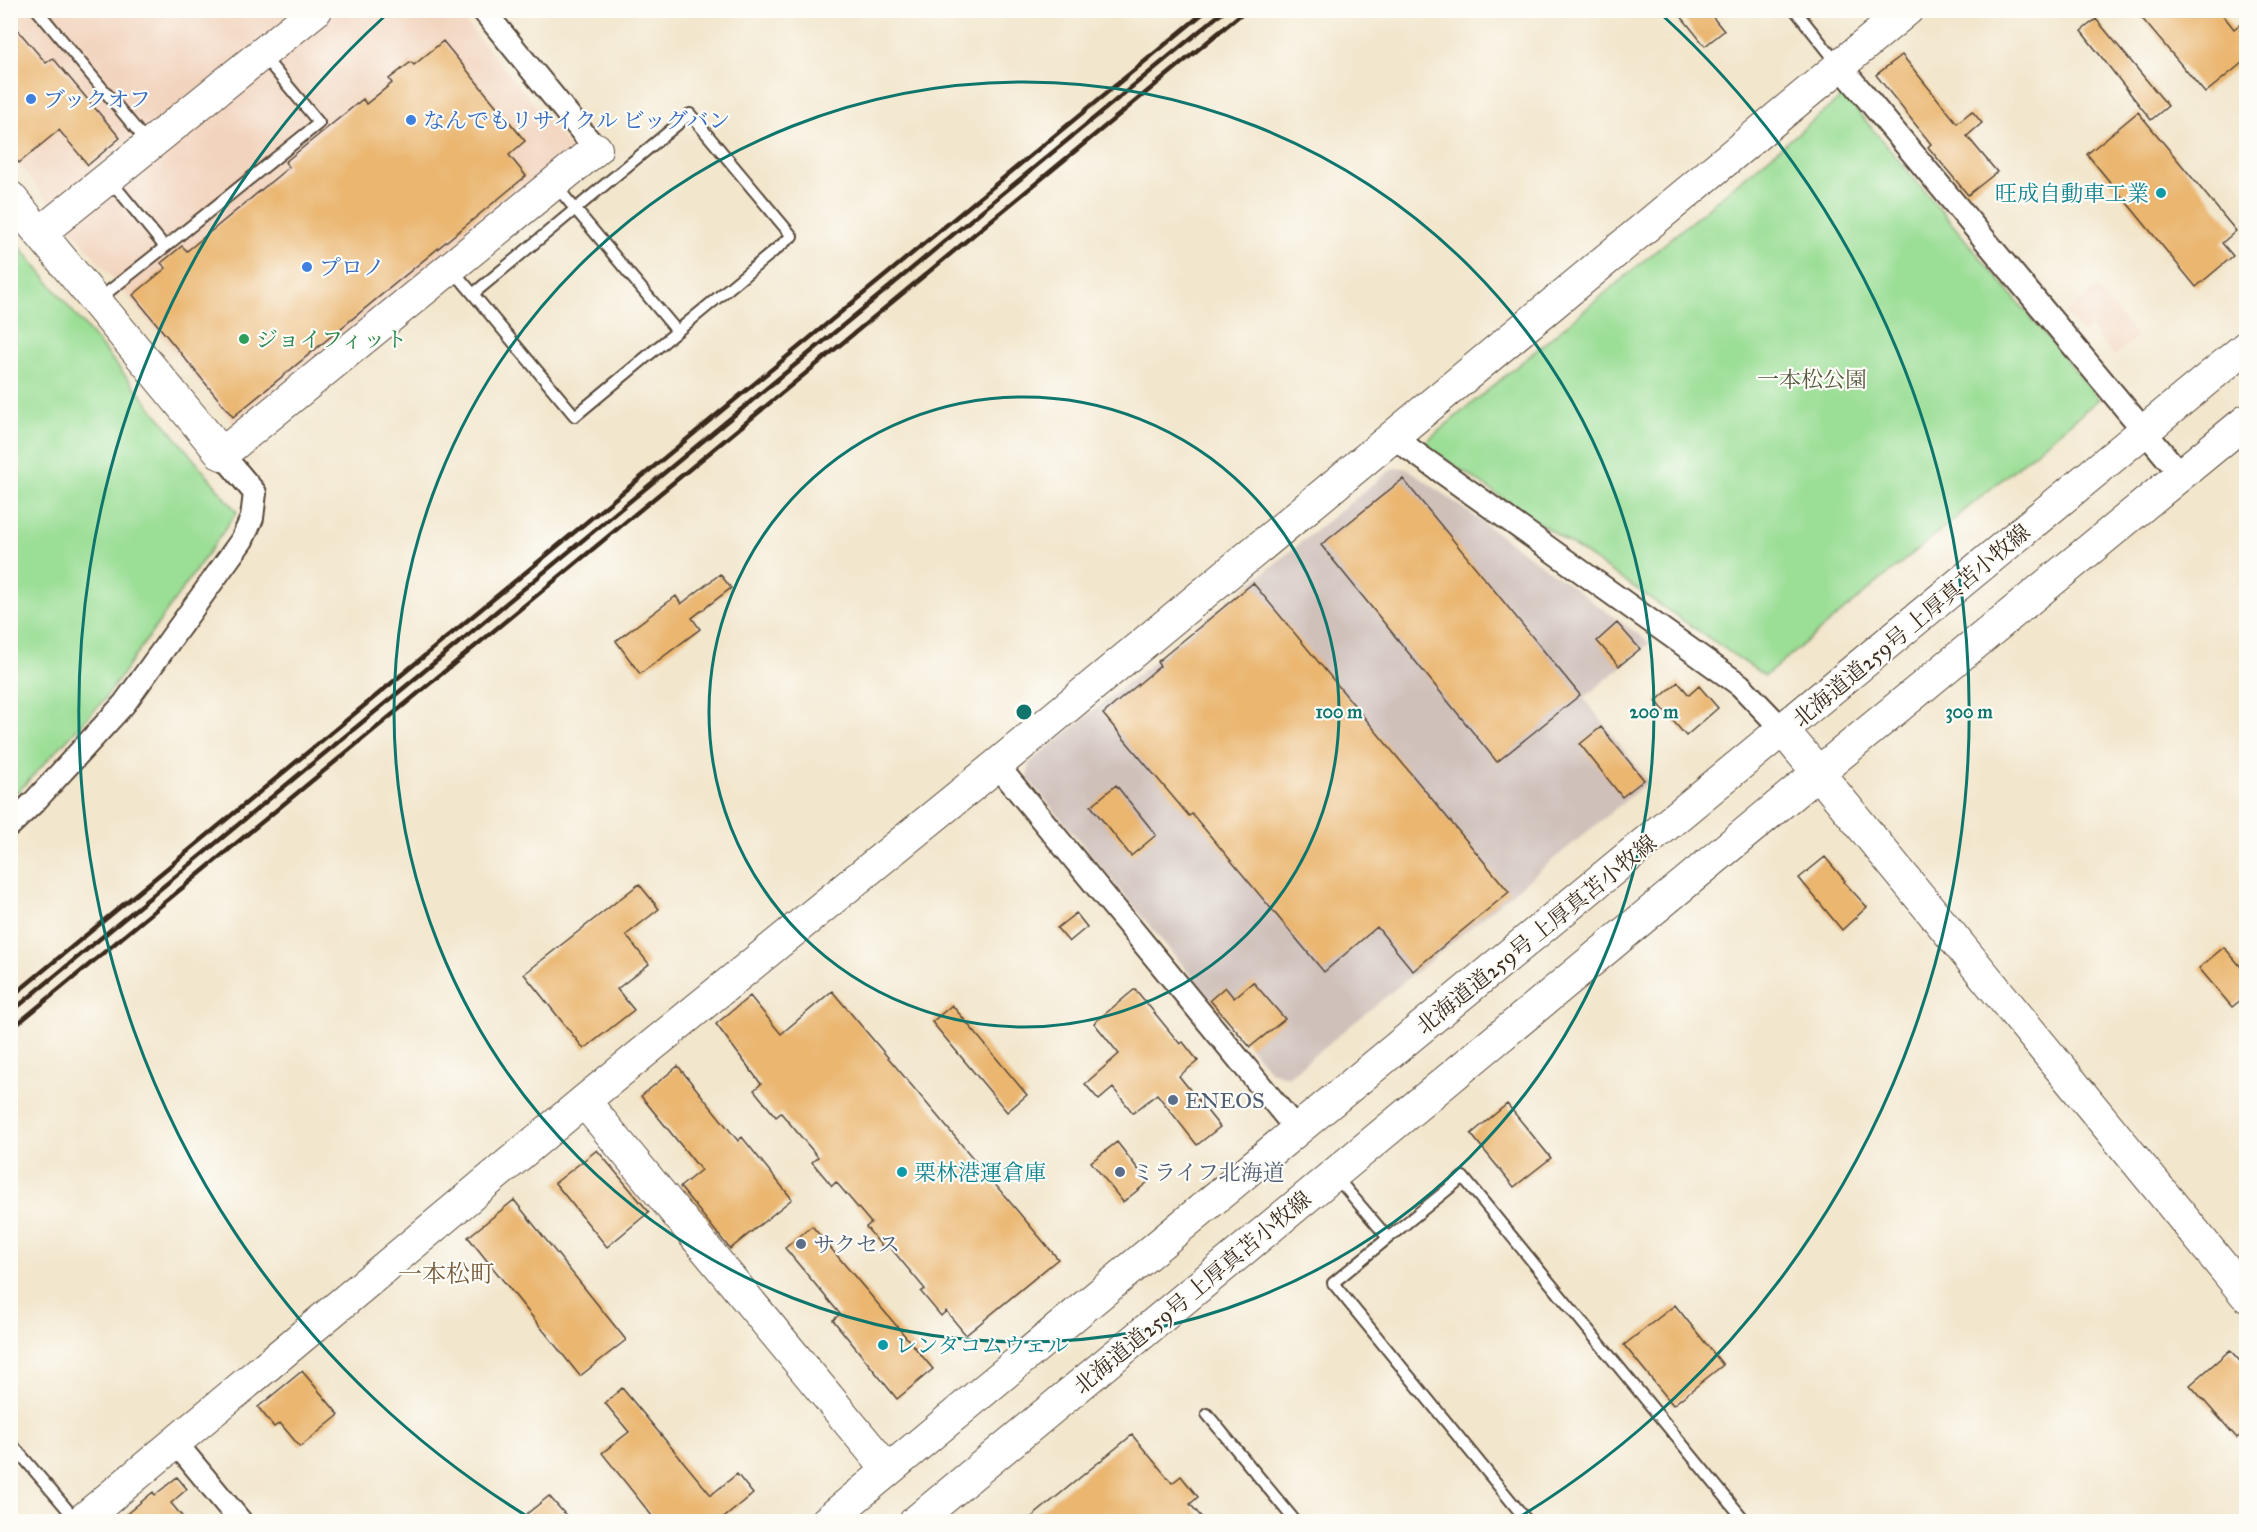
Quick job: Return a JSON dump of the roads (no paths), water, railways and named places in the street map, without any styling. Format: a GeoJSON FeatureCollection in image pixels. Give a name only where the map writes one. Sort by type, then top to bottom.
{"type":"FeatureCollection","features":[{"type":"Feature","properties":{"kind":"street"},"geometry":{"type":"LineString","coordinates":[[222,454],[596,149],[483,10]]}},
{"type":"Feature","properties":{"kind":"street"},"geometry":{"type":"LineString","coordinates":[[79,1521],[584,1101],[997,765],[1907,10]]}},
{"type":"Feature","properties":{"kind":"street"},"geometry":{"type":"LineString","coordinates":[[40,233],[262,54],[310,12]]}},
{"type":"Feature","properties":{"kind":"street"},"geometry":{"type":"LineString","coordinates":[[1840,66],[2181,475]]}},
{"type":"Feature","properties":{"kind":"street"},"geometry":{"type":"LineString","coordinates":[[10,197],[255,493],[252,518],[242,540],[124,704],[10,825]]}},
{"type":"Feature","properties":{"kind":"street","name":"北海道道259号 上厚真苫小牧線"},"geometry":{"type":"LineString","coordinates":[[826,1521],[2247,347]]}},
{"type":"Feature","properties":{"kind":"street","name":"北海道道259号 上厚真苫小牧線"},"geometry":{"type":"LineString","coordinates":[[915,1521],[1819,772],[2247,421]]}},
{"type":"Feature","properties":{"kind":"street"},"geometry":{"type":"LineString","coordinates":[[1392,437],[1740,685],[1819,772],[2247,1295]]}},
{"type":"Feature","properties":{"kind":"street"},"geometry":{"type":"LineString","coordinates":[[997,765],[1297,1130]]}},
{"type":"Feature","properties":{"kind":"street"},"geometry":{"type":"LineString","coordinates":[[584,1101],[888,1470]]}},
{"type":"Feature","properties":{"kind":"street"},"geometry":{"type":"LineString","coordinates":[[175,1442],[241,1521]]}},
{"type":"Feature","properties":{"kind":"lane"},"geometry":{"type":"LineString","coordinates":[[37,10],[149,145]]}},
{"type":"Feature","properties":{"kind":"lane"},"geometry":{"type":"LineString","coordinates":[[1795,10],[1840,66]]}},
{"type":"Feature","properties":{"kind":"lane"},"geometry":{"type":"LineString","coordinates":[[97,302],[319,123],[262,54]]}},
{"type":"Feature","properties":{"kind":"lane"},"geometry":{"type":"LineString","coordinates":[[451,267],[473,294],[575,416],[792,236],[690,114],[473,294]]}},
{"type":"Feature","properties":{"kind":"lane"},"geometry":{"type":"LineString","coordinates":[[108,177],[165,247]]}},
{"type":"Feature","properties":{"kind":"lane"},"geometry":{"type":"LineString","coordinates":[[554,184],[677,331]]}},
{"type":"Feature","properties":{"kind":"lane"},"geometry":{"type":"LineString","coordinates":[[1334,1174],[1388,1238]]}},
{"type":"Feature","properties":{"kind":"lane"},"geometry":{"type":"LineString","coordinates":[[1528,1521],[1333,1283],[1463,1177],[1746,1521]]}},
{"type":"Feature","properties":{"kind":"lane"},"geometry":{"type":"LineString","coordinates":[[1207,1414],[1296,1521]]}},
{"type":"Feature","properties":{"kind":"lane"},"geometry":{"type":"LineString","coordinates":[[10,1442],[79,1521]]}},
{"type":"Feature","properties":{"kind":"railway"},"geometry":{"type":"LineString","coordinates":[[10,998],[1207,10]]}},
{"type":"Feature","properties":{"kind":"railway"},"geometry":{"type":"LineString","coordinates":[[10,1013],[1225,10]]}},
{"type":"Feature","properties":{"kind":"railway"},"geometry":{"type":"LineString","coordinates":[[10,1030],[1246,10]]}},
{"type":"Feature","properties":{"kind":"place","name":"ブックオフ"},"geometry":{"type":"Point","coordinates":[31,99]}},
{"type":"Feature","properties":{"kind":"place","name":"なんでもリサイクル ビッグバン"},"geometry":{"type":"Point","coordinates":[411,120]}},
{"type":"Feature","properties":{"kind":"place","name":"旺成自動車工業"},"geometry":{"type":"Point","coordinates":[2161,193]}},
{"type":"Feature","properties":{"kind":"place","name":"プロノ"},"geometry":{"type":"Point","coordinates":[307,267]}},
{"type":"Feature","properties":{"kind":"place","name":"ジョイフィット"},"geometry":{"type":"Point","coordinates":[244,339]}},
{"type":"Feature","properties":{"kind":"place","name":"ENEOS"},"geometry":{"type":"Point","coordinates":[1173,1100]}},
{"type":"Feature","properties":{"kind":"place","name":"栗林港運倉庫"},"geometry":{"type":"Point","coordinates":[902,1172]}},
{"type":"Feature","properties":{"kind":"place","name":"ミライフ北海道"},"geometry":{"type":"Point","coordinates":[1120,1172]}},
{"type":"Feature","properties":{"kind":"place","name":"サクセス"},"geometry":{"type":"Point","coordinates":[801,1244]}},
{"type":"Feature","properties":{"kind":"place","name":"レンタコムウェル"},"geometry":{"type":"Point","coordinates":[883,1345]}},
{"type":"Feature","properties":{"kind":"district","name":"一本松町"},"geometry":{"type":"Point","coordinates":[446,1274]}},
{"type":"Feature","properties":{"kind":"park label","name":"一本松公園"},"geometry":{"type":"Point","coordinates":[1812,379]}}]}
